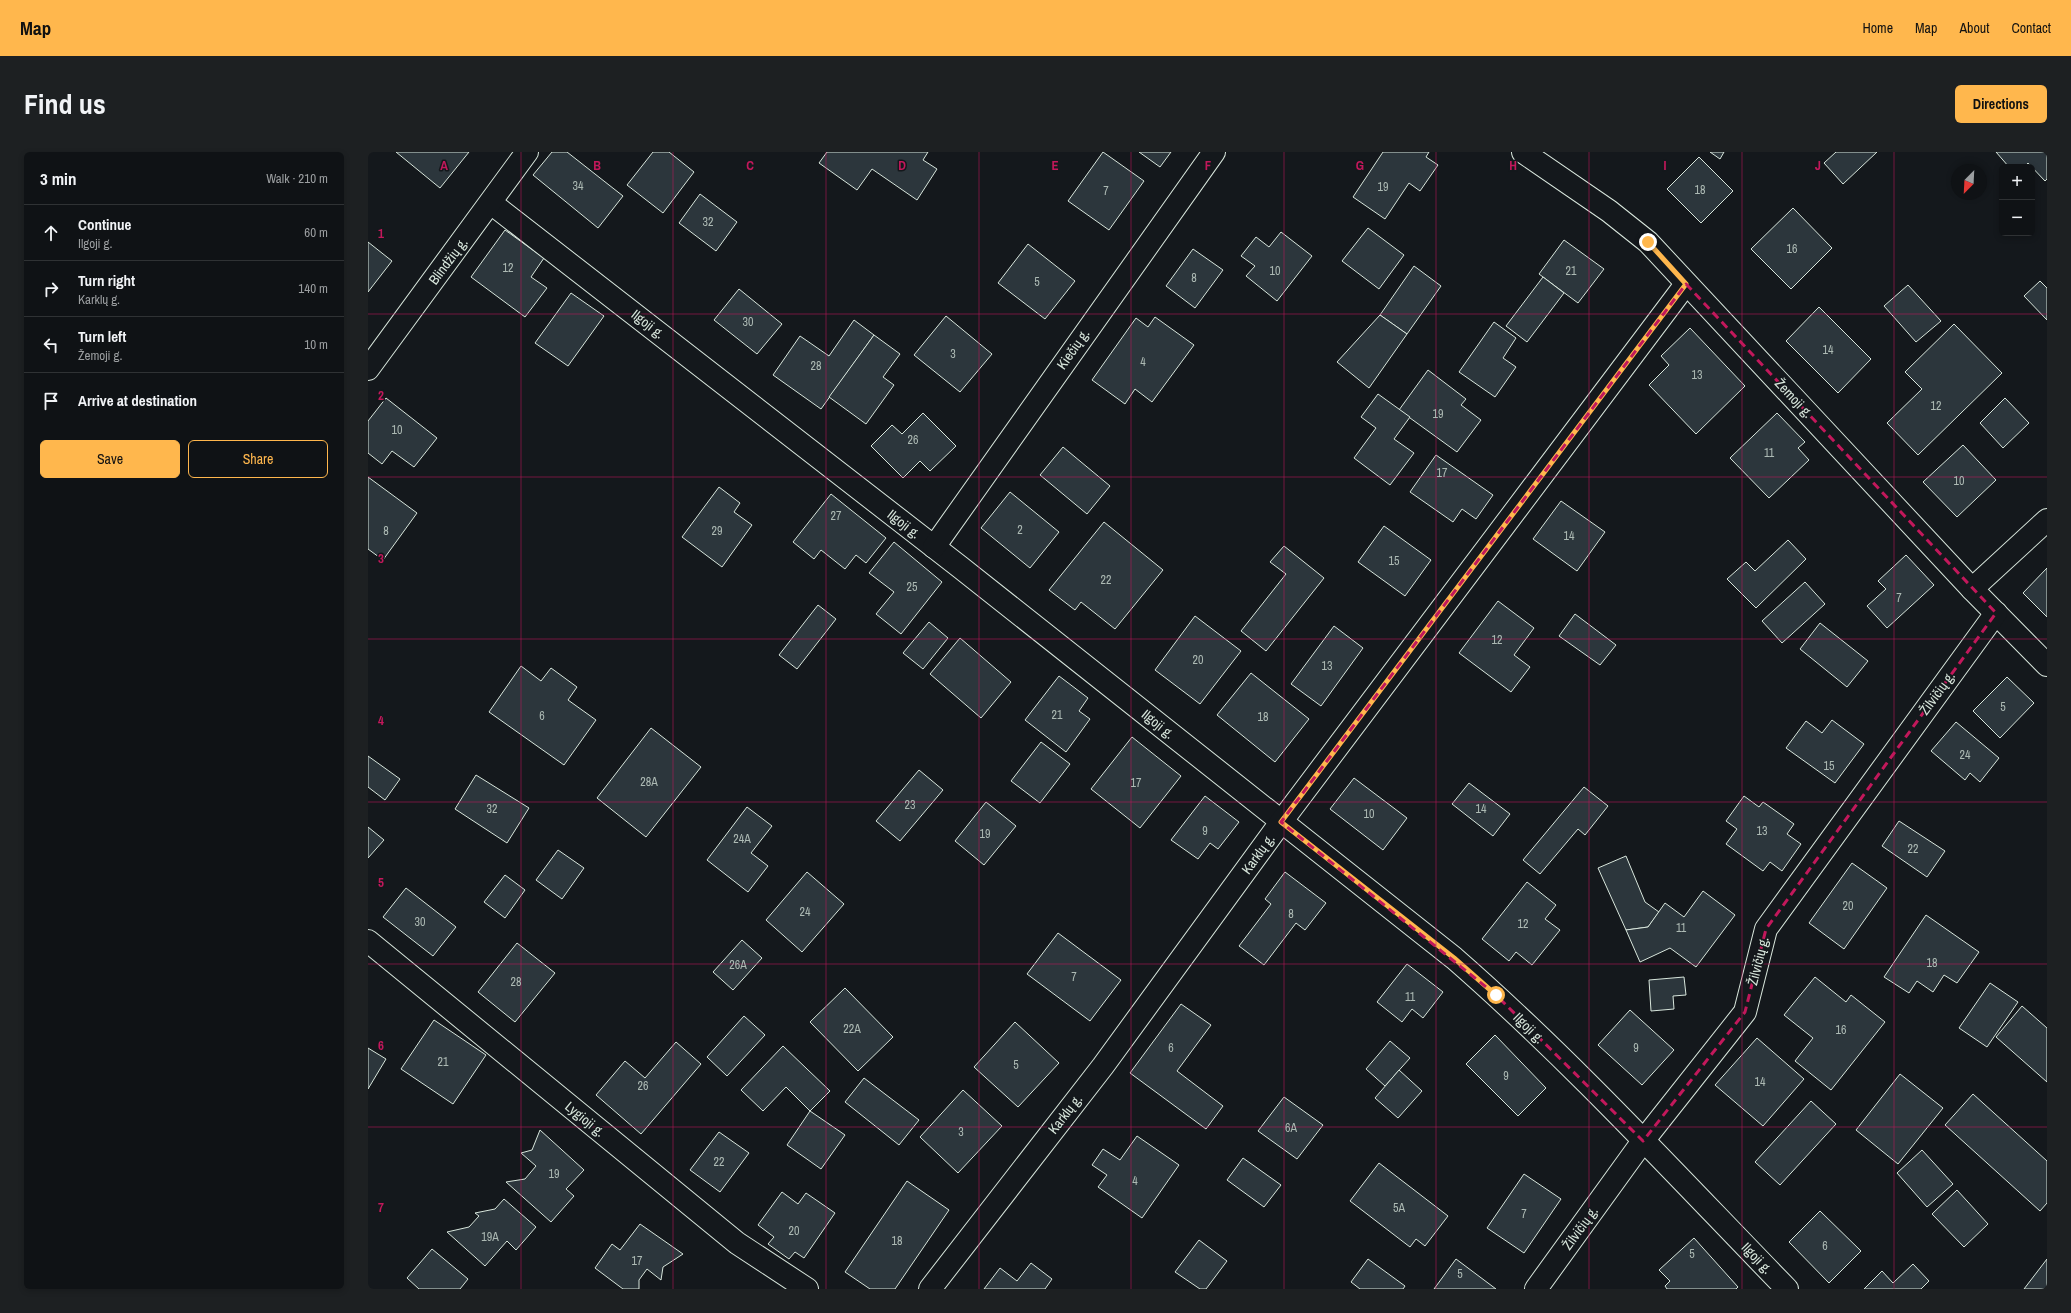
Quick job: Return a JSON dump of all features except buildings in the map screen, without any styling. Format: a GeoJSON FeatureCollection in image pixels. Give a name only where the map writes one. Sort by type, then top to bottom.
{"type":"FeatureCollection","features":[{"type":"Feature","properties":{"kind":"street","name":"Blindžių g."},"geometry":{"type":"LineString","coordinates":[[368,369],[527,152]]}},
{"type":"Feature","properties":{"kind":"street","name":"Kiečių g."},"geometry":{"type":"LineString","coordinates":[[934,547],[1214,152]]}},
{"type":"Feature","properties":{"kind":"street","name":"Žemoji g."},"geometry":{"type":"LineString","coordinates":[[1524,152],[1609,211],[1648,242],[1972,589],[2047,665]]}},
{"type":"Feature","properties":{"kind":"street","name":"Ilgoji g."},"geometry":{"type":"LineString","coordinates":[[491,202],[934,547],[1454,958],[1484,984],[1643,1141],[1787,1289]]}},
{"type":"Feature","properties":{"kind":"street","name":"Karklų g."},"geometry":{"type":"LineString","coordinates":[[930,1289],[1103,1066],[1281,822],[1686,284]]}},
{"type":"Feature","properties":{"kind":"street"},"geometry":{"type":"LineString","coordinates":[[1972,589],[2047,520]]}},
{"type":"Feature","properties":{"kind":"street","name":"Žilvičių g."},"geometry":{"type":"LineString","coordinates":[[1536,1289],[1643,1141],[1745,1012],[1766,930],[1996,613]]}},
{"type":"Feature","properties":{"kind":"street","name":"Lygioji g."},"geometry":{"type":"LineString","coordinates":[[368,941],[737,1243],[807,1289]]}},
{"type":"Feature","properties":{"kind":"highlighted area"},"geometry":{"type":"Polygon","coordinates":[[[1686,284],[1996,613],[1766,929],[1745,1012],[1643,1141],[1496,995],[1281,822],[1686,284]]]}},
{"type":"Feature","properties":{"kind":"route"},"geometry":{"type":"LineString","coordinates":[[1496,995],[1454,958],[1281,822],[1686,284],[1648,242]]}}]}
